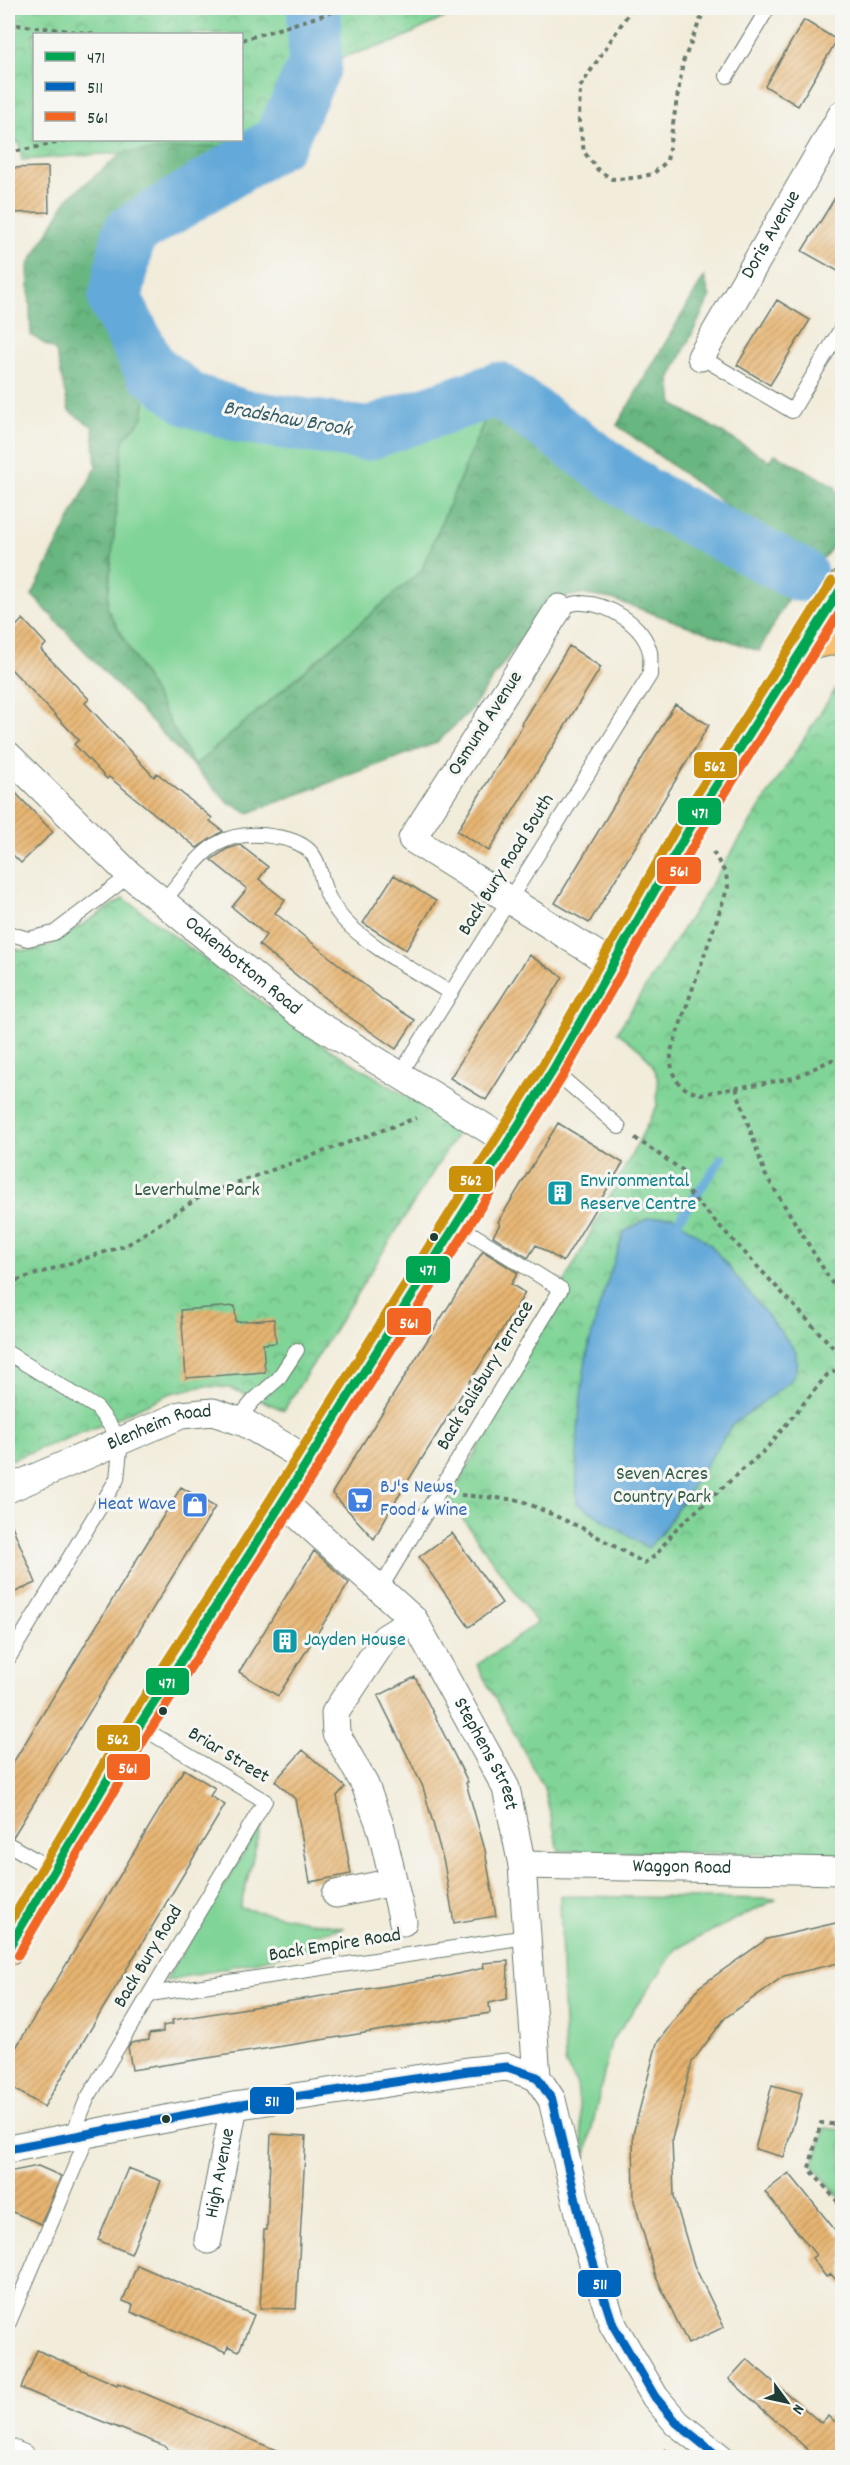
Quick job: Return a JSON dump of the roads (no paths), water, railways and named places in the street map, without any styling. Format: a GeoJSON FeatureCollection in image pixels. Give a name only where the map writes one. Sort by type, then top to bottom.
{"type":"FeatureCollection","features":[{"type":"Feature","properties":{"kind":"highway"},"geometry":{"type":"LineString","coordinates":[[8,1949],[52,1870],[139,1726],[553,1070],[695,819],[843,587]]}},
{"type":"Feature","properties":{"kind":"highway"},"geometry":{"type":"LineString","coordinates":[[807,644],[843,636]]}},
{"type":"Feature","properties":{"kind":"street","name":"Doris Avenue"},"geometry":{"type":"LineString","coordinates":[[700,357],[843,114]]}},
{"type":"Feature","properties":{"kind":"street","name":"Osmund Avenue"},"geometry":{"type":"LineString","coordinates":[[508,900],[412,839],[559,608]]}},
{"type":"Feature","properties":{"kind":"street","name":"Oakenbottom Road"},"geometry":{"type":"LineString","coordinates":[[8,755],[130,874],[298,1012],[507,1141]]}},
{"type":"Feature","properties":{"kind":"street"},"geometry":{"type":"LineString","coordinates":[[508,900],[612,964]]}},
{"type":"Feature","properties":{"kind":"street","name":"Blenheim Road"},"geometry":{"type":"LineString","coordinates":[[8,1489],[181,1415],[213,1412],[237,1420],[308,1460]]}},
{"type":"Feature","properties":{"kind":"street","name":"Stephens Street"},"geometry":{"type":"LineString","coordinates":[[282,1501],[414,1620],[506,1788],[522,1865],[537,2077]]}},
{"type":"Feature","properties":{"kind":"street"},"geometry":{"type":"LineString","coordinates":[[403,1922],[381,1827],[365,1785],[336,1733],[335,1713],[385,1638],[414,1620]]}},
{"type":"Feature","properties":{"kind":"street","name":"Waggon Road"},"geometry":{"type":"LineString","coordinates":[[522,1865],[843,1870]]}},
{"type":"Feature","properties":{"kind":"street"},"geometry":{"type":"LineString","coordinates":[[336,1894],[393,1882]]}},
{"type":"Feature","properties":{"kind":"street"},"geometry":{"type":"LineString","coordinates":[[8,2149],[234,2106],[468,2071],[507,2067],[537,2077],[552,2100],[585,2238],[613,2325],[654,2397],[677,2423],[721,2457]]}},
{"type":"Feature","properties":{"kind":"street","name":"High Avenue"},"geometry":{"type":"LineString","coordinates":[[208,2240],[234,2106]]}},
{"type":"Feature","properties":{"kind":"street"},"geometry":{"type":"LineString","coordinates":[[8,2452],[22,2457]]}},
{"type":"Feature","properties":{"kind":"lane"},"geometry":{"type":"LineString","coordinates":[[726,76],[768,8]]}},
{"type":"Feature","properties":{"kind":"lane"},"geometry":{"type":"LineString","coordinates":[[700,357],[792,411],[843,327]]}},
{"type":"Feature","properties":{"kind":"lane","name":"Back Bury Road South"},"geometry":{"type":"LineString","coordinates":[[399,1076],[650,675],[650,652],[638,630],[622,615],[605,606],[580,602],[559,608]]}},
{"type":"Feature","properties":{"kind":"lane"},"geometry":{"type":"LineString","coordinates":[[163,902],[207,849],[231,836],[265,834],[291,839],[311,852],[320,865],[324,888],[333,905],[356,931],[450,993]]}},
{"type":"Feature","properties":{"kind":"lane"},"geometry":{"type":"LineString","coordinates":[[8,933],[28,939],[54,933],[130,874]]}},
{"type":"Feature","properties":{"kind":"lane"},"geometry":{"type":"LineString","coordinates":[[553,1070],[619,1127]]}},
{"type":"Feature","properties":{"kind":"lane","name":"Back Salisbury Terrace"},"geometry":{"type":"LineString","coordinates":[[380,1589],[561,1289],[456,1223]]}},
{"type":"Feature","properties":{"kind":"lane"},"geometry":{"type":"LineString","coordinates":[[237,1420],[278,1378],[297,1350]]}},
{"type":"Feature","properties":{"kind":"lane"},"geometry":{"type":"LineString","coordinates":[[8,1353],[97,1408],[122,1440],[117,1479],[8,1659]]}},
{"type":"Feature","properties":{"kind":"lane","name":"Briar Street"},"geometry":{"type":"LineString","coordinates":[[139,1726],[265,1801]]}},
{"type":"Feature","properties":{"kind":"lane","name":"Back Bury Road"},"geometry":{"type":"LineString","coordinates":[[8,2325],[81,2135],[87,2099],[265,1801]]}},
{"type":"Feature","properties":{"kind":"lane"},"geometry":{"type":"LineString","coordinates":[[8,1844],[52,1870]]}},
{"type":"Feature","properties":{"kind":"lane","name":"Back Empire Road"},"geometry":{"type":"LineString","coordinates":[[150,1994],[526,1937]]}},
{"type":"Feature","properties":{"kind":"water"},"geometry":{"type":"Polygon","coordinates":[[[672,1216],[710,1244],[796,1351],[796,1365],[795,1373],[787,1384],[732,1425],[660,1535],[648,1548],[577,1503],[579,1414],[589,1344],[624,1232],[648,1218],[672,1216]]]}},
{"type":"Feature","properties":{"kind":"waterway","name":"Bradshaw Brook"},"geometry":{"type":"LineString","coordinates":[[314,8],[315,65],[280,141],[129,233],[115,300],[150,368],[189,399],[241,416],[366,434],[498,389],[643,493],[801,575]]}},
{"type":"Feature","properties":{"kind":"waterway"},"geometry":{"type":"LineString","coordinates":[[678,1221],[722,1158]]}},
{"type":"Feature","properties":{"kind":"place","name":"Environmental Reserve Centre"},"geometry":{"type":"Point","coordinates":[560,1193]}},
{"type":"Feature","properties":{"kind":"place","name":"BJ's News, Food & Wine"},"geometry":{"type":"Point","coordinates":[360,1500]}},
{"type":"Feature","properties":{"kind":"place","name":"Heat Wave"},"geometry":{"type":"Point","coordinates":[195,1505]}},
{"type":"Feature","properties":{"kind":"place","name":"Jayden House"},"geometry":{"type":"Point","coordinates":[285,1641]}},
{"type":"Feature","properties":{"kind":"park label","name":"Leverhulme Park"},"geometry":{"type":"Point","coordinates":[197,1191]}},
{"type":"Feature","properties":{"kind":"park label","name":"Seven Acres Country Park"},"geometry":{"type":"Point","coordinates":[662,1486]}}]}
